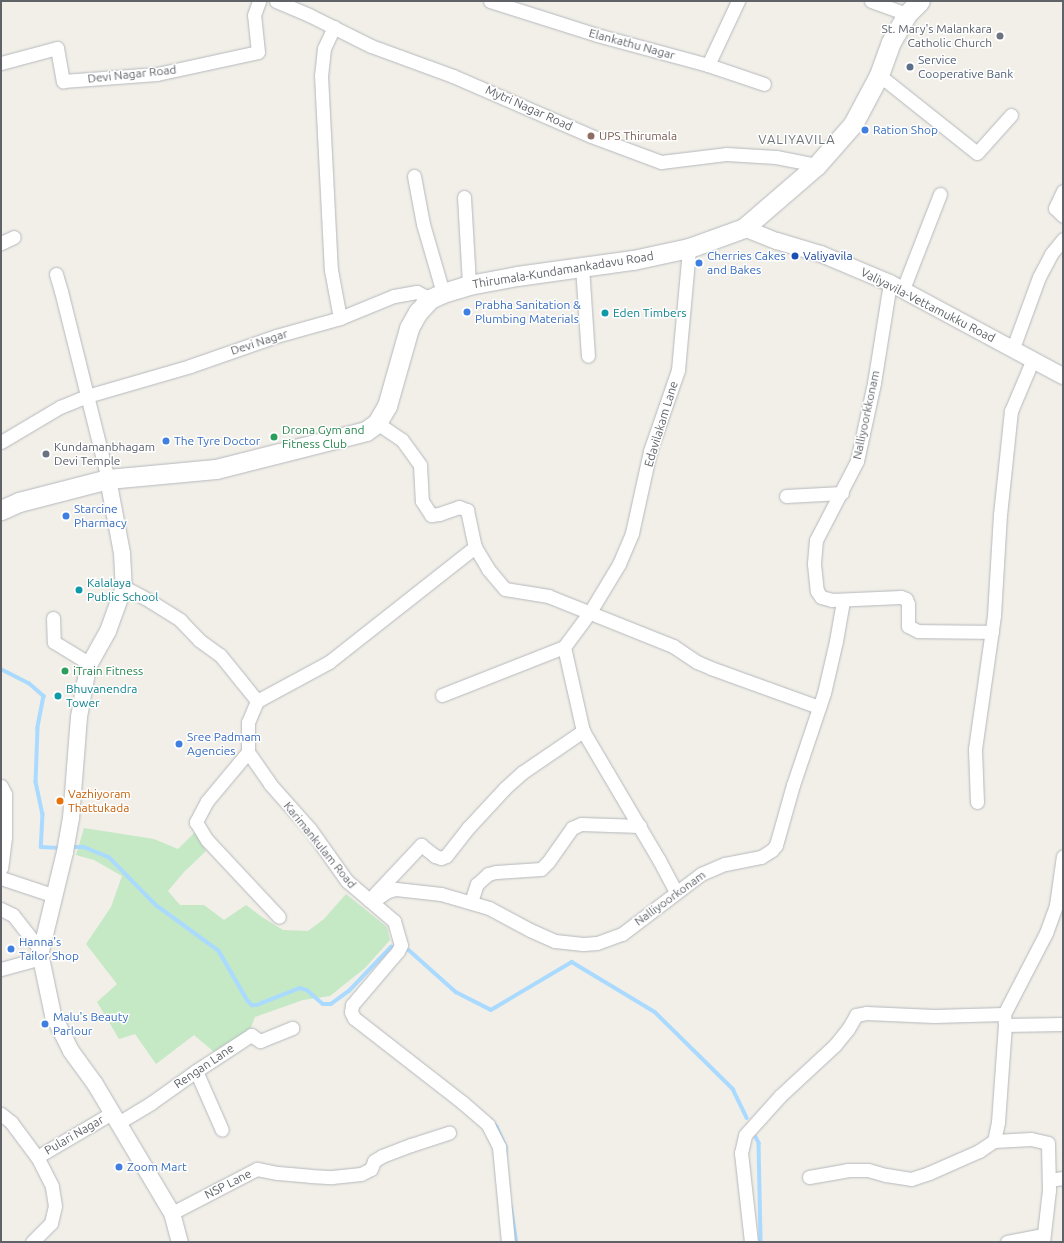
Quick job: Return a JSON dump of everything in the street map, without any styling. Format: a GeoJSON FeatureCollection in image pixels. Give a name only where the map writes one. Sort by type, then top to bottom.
{"type":"FeatureCollection","features":[{"type":"Feature","properties":{"kind":"main road","name":"Thirumala-Kundamankadavu Road"},"geometry":{"type":"LineString","coordinates":[[436,296],[469,285],[582,266],[633,260],[689,248],[744,228],[817,165],[853,124],[879,75],[891,42],[913,8]]}},
{"type":"Feature","properties":{"kind":"main road"},"geometry":{"type":"LineString","coordinates":[[1,510],[19,502],[108,479],[216,469],[366,431],[377,423],[387,406],[409,328],[418,312],[436,296]]}},
{"type":"Feature","properties":{"kind":"main road"},"geometry":{"type":"LineString","coordinates":[[1,517],[19,502]]}},
{"type":"Feature","properties":{"kind":"street","name":"Devi Nagar Road"},"geometry":{"type":"LineString","coordinates":[[1,63],[57,48],[63,81],[157,74],[258,52],[254,15],[259,1]]}},
{"type":"Feature","properties":{"kind":"street","name":"Mytri Nagar Road"},"geometry":{"type":"LineString","coordinates":[[276,1],[334,27],[371,46],[453,76],[591,136],[661,162],[726,154],[776,157],[817,165]]}},
{"type":"Feature","properties":{"kind":"street","name":"Elankathu Nagar"},"geometry":{"type":"LineString","coordinates":[[490,1],[523,6],[597,35],[708,65],[764,84]]}},
{"type":"Feature","properties":{"kind":"street"},"geometry":{"type":"LineString","coordinates":[[708,65],[738,1]]}},
{"type":"Feature","properties":{"kind":"street"},"geometry":{"type":"LineString","coordinates":[[871,1],[913,8]]}},
{"type":"Feature","properties":{"kind":"street"},"geometry":{"type":"LineString","coordinates":[[334,27],[324,48],[321,75],[331,270],[340,318]]}},
{"type":"Feature","properties":{"kind":"street"},"geometry":{"type":"LineString","coordinates":[[879,75],[977,153],[1011,115]]}},
{"type":"Feature","properties":{"kind":"street"},"geometry":{"type":"LineString","coordinates":[[414,176],[436,296]]}},
{"type":"Feature","properties":{"kind":"street"},"geometry":{"type":"LineString","coordinates":[[1063,191],[1055,208],[1063,216]]}},
{"type":"Feature","properties":{"kind":"street","name":"Nalliyoorkkonam"},"geometry":{"type":"LineString","coordinates":[[843,601],[822,597],[817,591],[814,564],[816,540],[824,521],[842,493],[857,461],[897,286],[940,194]]}},
{"type":"Feature","properties":{"kind":"street"},"geometry":{"type":"LineString","coordinates":[[464,197],[469,285]]}},
{"type":"Feature","properties":{"kind":"street","name":"Valiyavila-Vettamukku Road"},"geometry":{"type":"LineString","coordinates":[[744,228],[777,241],[821,254],[897,286],[1063,376]]}},
{"type":"Feature","properties":{"kind":"street"},"geometry":{"type":"LineString","coordinates":[[1,243],[14,237]]}},
{"type":"Feature","properties":{"kind":"street"},"geometry":{"type":"LineString","coordinates":[[1013,348],[1039,277],[1051,254],[1063,239]]}},
{"type":"Feature","properties":{"kind":"street","name":"Edavilakam Lane"},"geometry":{"type":"LineString","coordinates":[[564,647],[590,612],[619,564],[632,533],[650,451],[678,370],[689,248]]}},
{"type":"Feature","properties":{"kind":"street"},"geometry":{"type":"LineString","coordinates":[[582,266],[588,356]]}},
{"type":"Feature","properties":{"kind":"street"},"geometry":{"type":"LineString","coordinates":[[41,954],[66,847],[72,811],[79,717],[90,664],[108,631],[124,587],[122,553],[108,479],[62,291],[56,274]]}},
{"type":"Feature","properties":{"kind":"street","name":"Devi Nagar"},"geometry":{"type":"LineString","coordinates":[[1,442],[60,408],[88,396],[190,366],[276,336],[340,318],[394,296],[417,292],[436,296]]}},
{"type":"Feature","properties":{"kind":"street"},"geometry":{"type":"LineString","coordinates":[[977,802],[975,749],[992,632],[1000,515],[1011,411],[1033,359]]}},
{"type":"Feature","properties":{"kind":"street"},"geometry":{"type":"LineString","coordinates":[[377,423],[402,440],[420,465],[422,501],[431,515],[440,514],[459,507],[467,510],[475,548],[488,569],[505,589],[548,596],[673,646],[697,662],[711,668],[819,707]]}},
{"type":"Feature","properties":{"kind":"street"},"geometry":{"type":"LineString","coordinates":[[786,496],[842,493]]}},
{"type":"Feature","properties":{"kind":"street"},"geometry":{"type":"LineString","coordinates":[[279,918],[208,840],[196,822],[207,801],[248,752],[248,722],[257,701],[329,662],[475,548]]}},
{"type":"Feature","properties":{"kind":"street"},"geometry":{"type":"LineString","coordinates":[[124,587],[180,620],[199,640],[220,655],[257,701]]}},
{"type":"Feature","properties":{"kind":"street"},"geometry":{"type":"LineString","coordinates":[[843,601],[901,597],[906,599],[908,626],[913,630],[992,632]]}},
{"type":"Feature","properties":{"kind":"street","name":"Nalliyoorkonam"},"geometry":{"type":"LineString","coordinates":[[369,900],[396,889],[430,892],[489,908],[530,930],[555,941],[583,944],[597,943],[622,934],[676,892],[711,869],[761,856],[772,850],[777,840],[792,786],[819,707],[836,642],[843,601]]}},
{"type":"Feature","properties":{"kind":"street"},"geometry":{"type":"LineString","coordinates":[[53,618],[54,642],[90,664]]}},
{"type":"Feature","properties":{"kind":"street"},"geometry":{"type":"LineString","coordinates":[[442,695],[564,647],[583,731],[640,826],[676,892]]}},
{"type":"Feature","properties":{"kind":"street"},"geometry":{"type":"LineString","coordinates":[[369,900],[421,845],[435,856],[441,858],[446,856],[468,828],[505,788],[523,772],[583,731]]}},
{"type":"Feature","properties":{"kind":"street","name":"Karimankulam Road"},"geometry":{"type":"LineString","coordinates":[[248,752],[270,784],[310,829],[347,881],[394,921],[401,945],[398,951],[352,1005],[351,1012],[354,1018],[462,1102],[488,1125],[499,1147],[508,1242]]}},
{"type":"Feature","properties":{"kind":"street"},"geometry":{"type":"LineString","coordinates":[[1,786],[5,794],[5,837],[1,868]]}},
{"type":"Feature","properties":{"kind":"street"},"geometry":{"type":"LineString","coordinates":[[471,902],[477,884],[488,874],[496,872],[541,869],[548,862],[572,828],[582,824],[640,826]]}},
{"type":"Feature","properties":{"kind":"street"},"geometry":{"type":"LineString","coordinates":[[994,1141],[998,1122],[1004,1020],[1046,933],[1056,905],[1063,856]]}},
{"type":"Feature","properties":{"kind":"street"},"geometry":{"type":"LineString","coordinates":[[1,878],[55,896]]}},
{"type":"Feature","properties":{"kind":"street"},"geometry":{"type":"LineString","coordinates":[[1,909],[13,915],[41,954],[53,1015],[71,1051],[95,1084],[172,1213],[180,1242]]}},
{"type":"Feature","properties":{"kind":"street"},"geometry":{"type":"LineString","coordinates":[[4,965],[41,954]]}},
{"type":"Feature","properties":{"kind":"street"},"geometry":{"type":"LineString","coordinates":[[752,1242],[741,1153],[745,1135],[780,1096],[835,1045],[848,1029],[856,1015],[866,1013],[1063,1024]]}},
{"type":"Feature","properties":{"kind":"street","name":"Rengan Lane"},"geometry":{"type":"LineString","coordinates":[[115,1118],[151,1103],[251,1034],[260,1041],[293,1028]]}},
{"type":"Feature","properties":{"kind":"street"},"geometry":{"type":"LineString","coordinates":[[196,1071],[222,1130]]}},
{"type":"Feature","properties":{"kind":"street"},"geometry":{"type":"LineString","coordinates":[[1,1114],[11,1122],[36,1157]]}},
{"type":"Feature","properties":{"kind":"street","name":"Pulari Nagar"},"geometry":{"type":"LineString","coordinates":[[32,1242],[51,1223],[55,1206],[52,1186],[36,1157],[115,1118]]}},
{"type":"Feature","properties":{"kind":"street","name":"NSP Lane"},"geometry":{"type":"LineString","coordinates":[[172,1213],[257,1169],[278,1173],[310,1176],[332,1177],[360,1174],[371,1169],[374,1161],[382,1156],[410,1145],[449,1133]]}},
{"type":"Feature","properties":{"kind":"street"},"geometry":{"type":"LineString","coordinates":[[809,1177],[847,1170],[868,1170],[886,1175],[911,1179],[929,1173],[979,1151],[994,1141],[1031,1139],[1048,1143],[1049,1190],[1043,1238],[1007,1242]]}},
{"type":"Feature","properties":{"kind":"street"},"geometry":{"type":"LineString","coordinates":[[1049,1180],[1063,1178]]}},
{"type":"Feature","properties":{"kind":"green space"},"geometry":{"type":"Polygon","coordinates":[[[84,828],[154,839],[178,849],[195,832],[206,851],[184,872],[168,891],[180,905],[204,905],[224,920],[246,905],[283,930],[308,931],[324,919],[346,894],[387,927],[390,940],[365,968],[330,996],[303,1000],[255,1017],[250,1030],[214,1052],[194,1035],[156,1064],[135,1034],[119,1039],[97,1002],[117,984],[86,944],[111,907],[122,876],[94,860],[76,855],[84,828]]]}},
{"type":"Feature","properties":{"kind":"waterway"},"geometry":{"type":"LineString","coordinates":[[1,669],[29,683],[44,696],[38,728],[36,782],[43,814],[41,847],[62,848]]}},
{"type":"Feature","properties":{"kind":"waterway"},"geometry":{"type":"LineString","coordinates":[[71,847],[84,847],[109,857],[156,905],[219,951],[248,1001],[252,1005],[257,1005],[300,988],[307,990],[323,1004],[331,1004],[349,991],[391,947]]}},
{"type":"Feature","properties":{"kind":"waterway"},"geometry":{"type":"LineString","coordinates":[[409,950],[456,992],[491,1010],[572,962],[655,1012],[733,1089],[747,1118]]}},
{"type":"Feature","properties":{"kind":"waterway"},"geometry":{"type":"LineString","coordinates":[[491,1120],[497,1127],[506,1147],[506,1156]]}},
{"type":"Feature","properties":{"kind":"waterway"},"geometry":{"type":"LineString","coordinates":[[756,1137],[759,1143],[761,1242]]}},
{"type":"Feature","properties":{"kind":"waterway"},"geometry":{"type":"LineString","coordinates":[[511,1206],[517,1242]]}},
{"type":"Feature","properties":{"kind":"place","name":"St. Mary's Malankara Catholic Church"},"geometry":{"type":"Point","coordinates":[1000,36]}},
{"type":"Feature","properties":{"kind":"place","name":"Service Cooperative Bank"},"geometry":{"type":"Point","coordinates":[910,67]}},
{"type":"Feature","properties":{"kind":"place","name":"Ration Shop"},"geometry":{"type":"Point","coordinates":[865,130]}},
{"type":"Feature","properties":{"kind":"place","name":"UPS Thirumala"},"geometry":{"type":"Point","coordinates":[591,136]}},
{"type":"Feature","properties":{"kind":"place","name":"Valiyavila"},"geometry":{"type":"Point","coordinates":[795,256]}},
{"type":"Feature","properties":{"kind":"place","name":"Cherries Cakes and Bakes"},"geometry":{"type":"Point","coordinates":[699,263]}},
{"type":"Feature","properties":{"kind":"place","name":"Prabha Sanitation & Plumbing Materials"},"geometry":{"type":"Point","coordinates":[467,312]}},
{"type":"Feature","properties":{"kind":"place","name":"Eden Timbers"},"geometry":{"type":"Point","coordinates":[605,313]}},
{"type":"Feature","properties":{"kind":"place","name":"Drona Gym and Fitness Club"},"geometry":{"type":"Point","coordinates":[274,437]}},
{"type":"Feature","properties":{"kind":"place","name":"The Tyre Doctor"},"geometry":{"type":"Point","coordinates":[166,441]}},
{"type":"Feature","properties":{"kind":"place","name":"Kundamanbhagam Devi Temple"},"geometry":{"type":"Point","coordinates":[46,454]}},
{"type":"Feature","properties":{"kind":"place","name":"Starcine Pharmacy"},"geometry":{"type":"Point","coordinates":[66,516]}},
{"type":"Feature","properties":{"kind":"place","name":"Kalalaya Public School"},"geometry":{"type":"Point","coordinates":[79,590]}},
{"type":"Feature","properties":{"kind":"place","name":"iTrain Fitness"},"geometry":{"type":"Point","coordinates":[65,671]}},
{"type":"Feature","properties":{"kind":"place","name":"Bhuvanendra Tower"},"geometry":{"type":"Point","coordinates":[58,696]}},
{"type":"Feature","properties":{"kind":"place","name":"Sree Padmam Agencies"},"geometry":{"type":"Point","coordinates":[179,744]}},
{"type":"Feature","properties":{"kind":"place","name":"Vazhiyoram Thattukada"},"geometry":{"type":"Point","coordinates":[60,801]}},
{"type":"Feature","properties":{"kind":"place","name":"Hanna's Tailor Shop"},"geometry":{"type":"Point","coordinates":[11,949]}},
{"type":"Feature","properties":{"kind":"place","name":"Malu's Beauty Parlour"},"geometry":{"type":"Point","coordinates":[45,1024]}},
{"type":"Feature","properties":{"kind":"place","name":"Zoom Mart"},"geometry":{"type":"Point","coordinates":[119,1167]}},
{"type":"Feature","properties":{"kind":"district","name":"VALIYAVILA"},"geometry":{"type":"Point","coordinates":[797,139]}}]}
